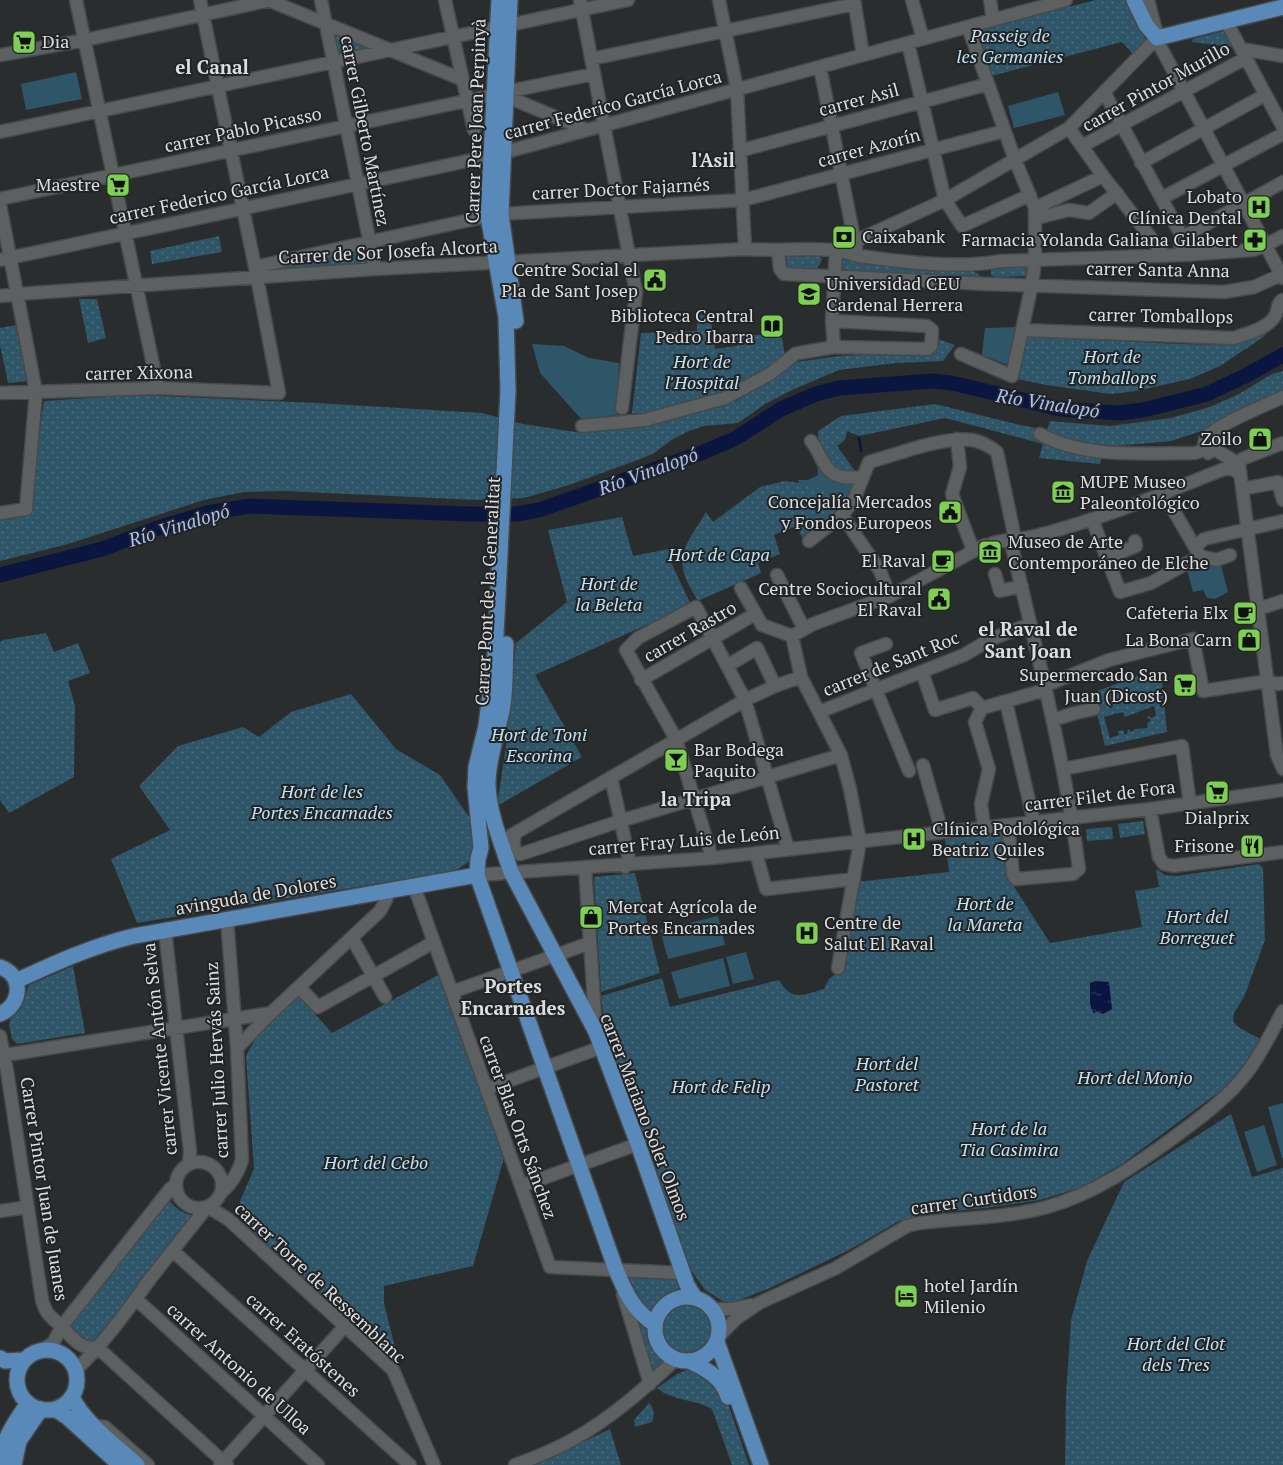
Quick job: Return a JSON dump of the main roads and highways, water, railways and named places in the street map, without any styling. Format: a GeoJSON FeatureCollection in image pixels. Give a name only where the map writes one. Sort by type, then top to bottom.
{"type":"FeatureCollection","features":[{"type":"Feature","properties":{"kind":"main road","name":"Carrer Pere Joan Perpinyà"},"geometry":{"type":"LineString","coordinates":[[500,0],[504,26]]}},
{"type":"Feature","properties":{"kind":"main road","name":"Carrer Pere Joan Perpinyà"},"geometry":{"type":"LineString","coordinates":[[510,0],[504,26],[494,215],[502,262],[513,391]]}},
{"type":"Feature","properties":{"kind":"main road"},"geometry":{"type":"LineString","coordinates":[[1134,0],[1146,25],[1157,38],[1283,7]]}},
{"type":"Feature","properties":{"kind":"main road","name":"Carrer Pont de la Generalitat"},"geometry":{"type":"LineString","coordinates":[[511,872],[490,804],[488,781],[503,705],[502,632],[513,391]]}},
{"type":"Feature","properties":{"kind":"main road","name":"Carrer Pont de la Generalitat"},"geometry":{"type":"LineString","coordinates":[[477,875],[481,848],[475,787],[476,767],[486,726],[502,632]]}},
{"type":"Feature","properties":{"kind":"main road"},"geometry":{"type":"LineString","coordinates":[[481,848],[496,844],[503,849]]}},
{"type":"Feature","properties":{"kind":"main road","name":"carrer Mariano Soler Olmos"},"geometry":{"type":"LineString","coordinates":[[511,872],[596,1032],[638,1144],[682,1273],[695,1298]]}},
{"type":"Feature","properties":{"kind":"main road"},"geometry":{"type":"LineString","coordinates":[[477,875],[616,1270],[629,1299],[640,1314],[655,1325]]}},
{"type":"Feature","properties":{"kind":"main road","name":"avinguda de Dolores"},"geometry":{"type":"LineString","coordinates":[[16,980],[104,943],[165,930],[477,875]]}},
{"type":"Feature","properties":{"kind":"main road"},"geometry":{"type":"LineString","coordinates":[[0,967],[11,973],[16,980],[18,992],[12,1007],[0,1014]]}},
{"type":"Feature","properties":{"kind":"main road"},"geometry":{"type":"LineString","coordinates":[[752,1465],[724,1386],[709,1371],[691,1362],[675,1360],[660,1347],[655,1325],[658,1315],[665,1306],[675,1300],[685,1297],[695,1298],[712,1309],[718,1322],[718,1339],[761,1465]]}},
{"type":"Feature","properties":{"kind":"main road"},"geometry":{"type":"LineString","coordinates":[[691,1362],[701,1359],[710,1352],[718,1339]]}},
{"type":"Feature","properties":{"kind":"main road"},"geometry":{"type":"LineString","coordinates":[[1,1465],[1,1454],[11,1428],[41,1407],[64,1404],[72,1397],[76,1388],[76,1371],[71,1361],[63,1354],[53,1350],[42,1350],[32,1353],[24,1360],[18,1370],[17,1380],[20,1393],[41,1407],[67,1417],[120,1465]]}},
{"type":"Feature","properties":{"kind":"main road"},"geometry":{"type":"LineString","coordinates":[[0,1358],[24,1360]]}},
{"type":"Feature","properties":{"kind":"main road"},"geometry":{"type":"LineString","coordinates":[[0,1369],[17,1380]]}},
{"type":"Feature","properties":{"kind":"main road"},"geometry":{"type":"LineString","coordinates":[[72,1397],[78,1409],[136,1465]]}},
{"type":"Feature","properties":{"kind":"main road"},"geometry":{"type":"LineString","coordinates":[[14,1465],[19,1441],[41,1407]]}},
{"type":"Feature","properties":{"kind":"water"},"geometry":{"type":"Polygon","coordinates":[[[1096,981],[1109,982],[1112,1009],[1103,1014],[1093,1013],[1090,1004],[1090,983],[1096,981]]]}},
{"type":"Feature","properties":{"kind":"waterway","name":"Río Vinalopó"},"geometry":{"type":"LineString","coordinates":[[0,575],[102,549],[155,529],[207,513],[250,506],[470,514],[516,514],[539,510],[704,452],[736,438],[781,409],[816,394],[839,388],[932,381],[952,383],[1060,409],[1120,413],[1143,410],[1207,394],[1283,355]]}},
{"type":"Feature","properties":{"kind":"waterway"},"geometry":{"type":"LineString","coordinates":[[859,438],[861,451]]}},
{"type":"Feature","properties":{"kind":"place","name":"Dia"},"geometry":{"type":"Point","coordinates":[24,42]}},
{"type":"Feature","properties":{"kind":"place","name":"Maestre"},"geometry":{"type":"Point","coordinates":[118,185]}},
{"type":"Feature","properties":{"kind":"place","name":"Lobato Clínica Dental"},"geometry":{"type":"Point","coordinates":[1259,207]}},
{"type":"Feature","properties":{"kind":"place","name":"Caixabank"},"geometry":{"type":"Point","coordinates":[844,237]}},
{"type":"Feature","properties":{"kind":"place","name":"Farmacia Yolanda Galiana Gilabert"},"geometry":{"type":"Point","coordinates":[1255,240]}},
{"type":"Feature","properties":{"kind":"place","name":"Centre Social el Pla de Sant Josep"},"geometry":{"type":"Point","coordinates":[655,280]}},
{"type":"Feature","properties":{"kind":"place","name":"Universidad CEU Cardenal Herrera"},"geometry":{"type":"Point","coordinates":[809,294]}},
{"type":"Feature","properties":{"kind":"place","name":"Biblioteca Central Pedro Ibarra"},"geometry":{"type":"Point","coordinates":[772,326]}},
{"type":"Feature","properties":{"kind":"place","name":"Zoilo"},"geometry":{"type":"Point","coordinates":[1260,439]}},
{"type":"Feature","properties":{"kind":"place","name":"MUPE Museo Paleontológico"},"geometry":{"type":"Point","coordinates":[1063,492]}},
{"type":"Feature","properties":{"kind":"place","name":"Concejalía Mercados y Fondos Europeos"},"geometry":{"type":"Point","coordinates":[950,512]}},
{"type":"Feature","properties":{"kind":"place","name":"Museo de Arte Contemporáneo de Elche"},"geometry":{"type":"Point","coordinates":[990,552]}},
{"type":"Feature","properties":{"kind":"place","name":"El Raval"},"geometry":{"type":"Point","coordinates":[943,561]}},
{"type":"Feature","properties":{"kind":"place","name":"Centre Sociocultural El Raval"},"geometry":{"type":"Point","coordinates":[939,599]}},
{"type":"Feature","properties":{"kind":"place","name":"Cafeteria Elx"},"geometry":{"type":"Point","coordinates":[1245,613]}},
{"type":"Feature","properties":{"kind":"place","name":"La Bona Carn"},"geometry":{"type":"Point","coordinates":[1249,640]}},
{"type":"Feature","properties":{"kind":"place","name":"Supermercado San Juan (Dicost)"},"geometry":{"type":"Point","coordinates":[1185,685]}},
{"type":"Feature","properties":{"kind":"place","name":"Bar Bodega Paquito"},"geometry":{"type":"Point","coordinates":[676,760]}},
{"type":"Feature","properties":{"kind":"place","name":"Dialprix"},"geometry":{"type":"Point","coordinates":[1217,792]}},
{"type":"Feature","properties":{"kind":"place","name":"Clínica Podológica Beatriz Quiles"},"geometry":{"type":"Point","coordinates":[914,839]}},
{"type":"Feature","properties":{"kind":"place","name":"Frisone"},"geometry":{"type":"Point","coordinates":[1252,846]}},
{"type":"Feature","properties":{"kind":"place","name":"Mercat Agrícola de Portes Encarnades"},"geometry":{"type":"Point","coordinates":[591,917]}},
{"type":"Feature","properties":{"kind":"place","name":"Centre de Salut El Raval"},"geometry":{"type":"Point","coordinates":[807,933]}},
{"type":"Feature","properties":{"kind":"place","name":"hotel Jardín Milenio"},"geometry":{"type":"Point","coordinates":[906,1296]}},
{"type":"Feature","properties":{"kind":"district","name":"el Canal"},"geometry":{"type":"Point","coordinates":[212,67]}},
{"type":"Feature","properties":{"kind":"district","name":"l'Asil"},"geometry":{"type":"Point","coordinates":[713,160]}},
{"type":"Feature","properties":{"kind":"district","name":"el Raval de Sant Joan"},"geometry":{"type":"Point","coordinates":[1028,640]}},
{"type":"Feature","properties":{"kind":"district","name":"la Tripa"},"geometry":{"type":"Point","coordinates":[696,799]}},
{"type":"Feature","properties":{"kind":"district","name":"Portes Encarnades"},"geometry":{"type":"Point","coordinates":[513,997]}},
{"type":"Feature","properties":{"kind":"park label","name":"Passeig de les Germanies"},"geometry":{"type":"Point","coordinates":[1010,46]}},
{"type":"Feature","properties":{"kind":"park label","name":"Hort de Tomballops"},"geometry":{"type":"Point","coordinates":[1112,367]}},
{"type":"Feature","properties":{"kind":"park label","name":"Hort de l'Hospital"},"geometry":{"type":"Point","coordinates":[702,372]}},
{"type":"Feature","properties":{"kind":"park label","name":"Hort de Capa"},"geometry":{"type":"Point","coordinates":[719,555]}},
{"type":"Feature","properties":{"kind":"park label","name":"Hort de la Beleta"},"geometry":{"type":"Point","coordinates":[609,594]}},
{"type":"Feature","properties":{"kind":"park label","name":"Hort de Toni Escorina"},"geometry":{"type":"Point","coordinates":[539,745]}},
{"type":"Feature","properties":{"kind":"park label","name":"Hort de les Portes Encarnades"},"geometry":{"type":"Point","coordinates":[322,802]}},
{"type":"Feature","properties":{"kind":"park label","name":"Hort de la Mareta"},"geometry":{"type":"Point","coordinates":[985,914]}},
{"type":"Feature","properties":{"kind":"park label","name":"Hort del Borreguet"},"geometry":{"type":"Point","coordinates":[1197,928]}},
{"type":"Feature","properties":{"kind":"park label","name":"Hort del Pastoret"},"geometry":{"type":"Point","coordinates":[887,1074]}},
{"type":"Feature","properties":{"kind":"park label","name":"Hort del Monjo"},"geometry":{"type":"Point","coordinates":[1135,1078]}},
{"type":"Feature","properties":{"kind":"park label","name":"Hort de Felip"},"geometry":{"type":"Point","coordinates":[721,1087]}},
{"type":"Feature","properties":{"kind":"park label","name":"Hort de la Tia Casimira"},"geometry":{"type":"Point","coordinates":[1009,1139]}},
{"type":"Feature","properties":{"kind":"park label","name":"Hort del Cebo"},"geometry":{"type":"Point","coordinates":[376,1163]}},
{"type":"Feature","properties":{"kind":"park label","name":"Hort del Clot dels Tres"},"geometry":{"type":"Point","coordinates":[1176,1354]}}]}
